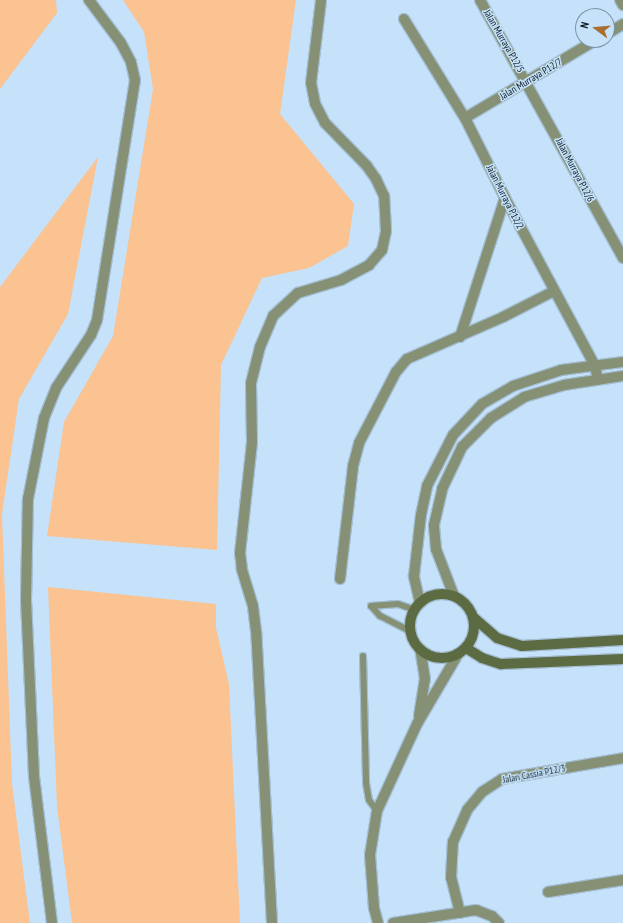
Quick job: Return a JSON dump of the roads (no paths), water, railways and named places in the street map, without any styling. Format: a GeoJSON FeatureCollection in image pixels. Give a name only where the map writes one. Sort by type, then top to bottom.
{"type":"FeatureCollection","features":[{"type":"Feature","properties":{"kind":"street"},"geometry":{"type":"LineString","coordinates":[[52,923],[34,776],[26,599],[28,499],[35,454],[47,410],[56,388],[91,335],[97,320],[135,80],[131,62],[121,43],[88,0]]}},
{"type":"Feature","properties":{"kind":"street"},"geometry":{"type":"LineString","coordinates":[[272,923],[256,631],[253,606],[242,569],[240,553],[252,442],[251,383],[260,347],[273,316],[298,293],[341,280],[369,265],[382,250],[386,231],[384,196],[376,179],[367,166],[325,123],[315,103],[311,83],[322,0]]}},
{"type":"Feature","properties":{"kind":"street","name":"Jalan Murraya P12/5"},"geometry":{"type":"LineString","coordinates":[[480,0],[528,82]]}},
{"type":"Feature","properties":{"kind":"street"},"geometry":{"type":"LineString","coordinates":[[620,0],[623,5]]}},
{"type":"Feature","properties":{"kind":"street","name":"Jalan Murraya P12/2"},"geometry":{"type":"LineString","coordinates":[[404,19],[465,118],[504,198],[595,366],[598,380]]}},
{"type":"Feature","properties":{"kind":"street","name":"Jalan Murraya P12/7"},"geometry":{"type":"LineString","coordinates":[[465,118],[583,48]]}},
{"type":"Feature","properties":{"kind":"street","name":"Jalan Murraya P12/6"},"geometry":{"type":"LineString","coordinates":[[528,82],[623,258]]}},
{"type":"Feature","properties":{"kind":"street"},"geometry":{"type":"LineString","coordinates":[[460,336],[504,198]]}},
{"type":"Feature","properties":{"kind":"street"},"geometry":{"type":"LineString","coordinates":[[340,579],[353,466],[367,423],[396,372],[407,359],[460,336],[554,291]]}},
{"type":"Feature","properties":{"kind":"street"},"geometry":{"type":"LineString","coordinates":[[417,724],[425,679],[420,649],[410,631],[417,606],[414,576],[421,515],[427,486],[453,435],[482,404],[513,386],[561,370],[623,362]]}},
{"type":"Feature","properties":{"kind":"street"},"geometry":{"type":"LineString","coordinates":[[454,596],[436,549],[434,525],[442,489],[462,447],[490,418],[524,397],[564,385],[623,376]]}},
{"type":"Feature","properties":{"kind":"street"},"geometry":{"type":"LineString","coordinates":[[417,606],[436,595],[454,596],[466,604],[473,617],[497,638],[522,646],[623,640]]}},
{"type":"Feature","properties":{"kind":"street"},"geometry":{"type":"LineString","coordinates":[[378,923],[374,908],[370,855],[377,811],[417,724],[474,634],[473,617]]}},
{"type":"Feature","properties":{"kind":"street"},"geometry":{"type":"LineString","coordinates":[[420,649],[434,658],[446,658],[462,651],[501,664],[623,659]]}},
{"type":"Feature","properties":{"kind":"street","name":"Jalan Cassia P12/3"},"geometry":{"type":"LineString","coordinates":[[460,913],[451,878],[453,842],[467,810],[482,792],[502,779],[623,758]]}},
{"type":"Feature","properties":{"kind":"street"},"geometry":{"type":"LineString","coordinates":[[548,892],[623,880]]}},
{"type":"Feature","properties":{"kind":"street"},"geometry":{"type":"LineString","coordinates":[[393,923],[476,910],[492,916],[499,923]]}},
{"type":"Feature","properties":{"kind":"lane"},"geometry":{"type":"LineString","coordinates":[[410,631],[380,616],[370,606],[398,604],[417,606]]}},
{"type":"Feature","properties":{"kind":"lane"},"geometry":{"type":"LineString","coordinates":[[364,656],[366,783],[369,800],[377,811]]}}]}
